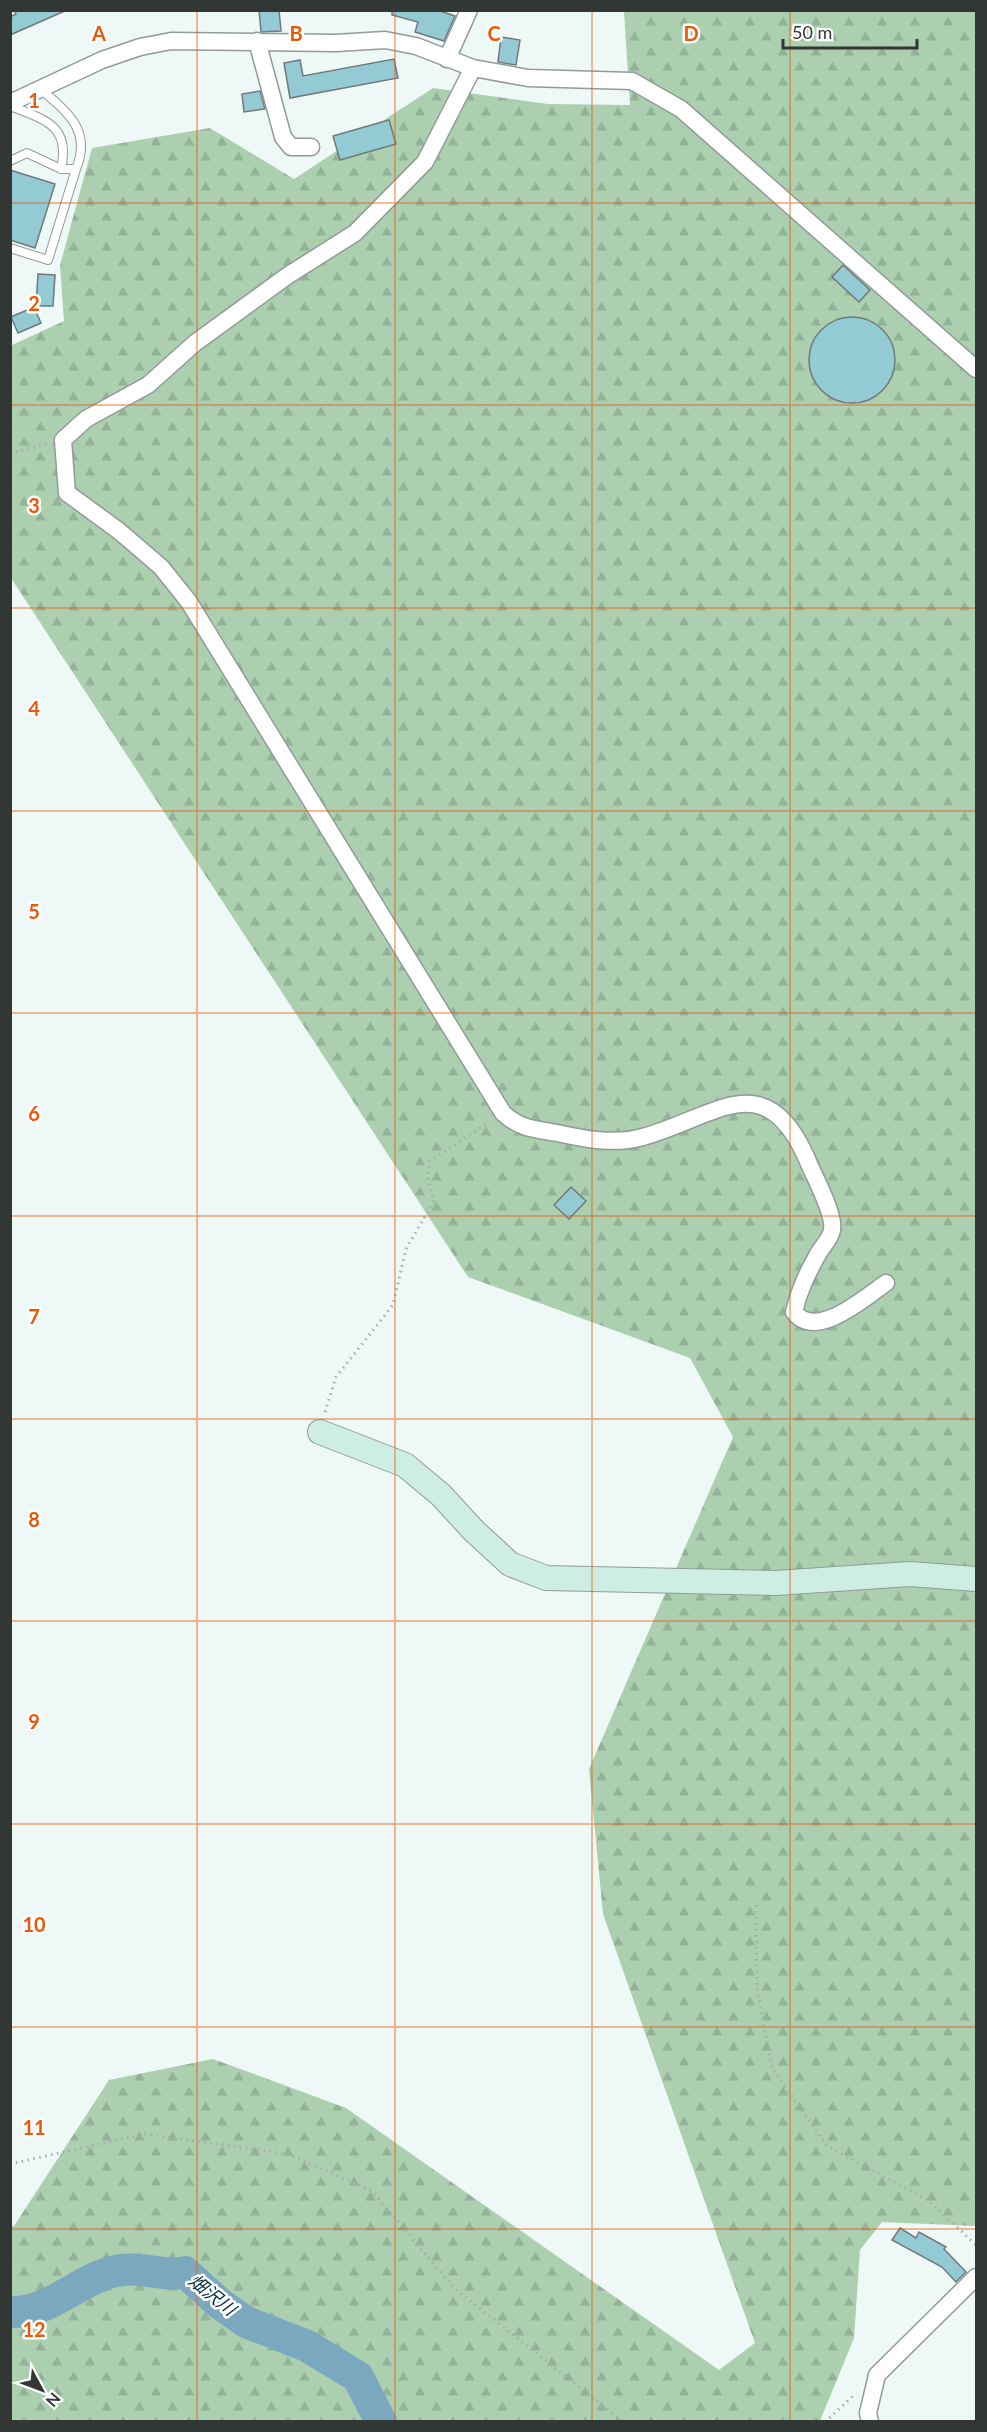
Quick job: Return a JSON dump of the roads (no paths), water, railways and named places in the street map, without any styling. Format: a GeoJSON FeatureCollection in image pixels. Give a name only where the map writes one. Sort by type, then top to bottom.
{"type":"FeatureCollection","features":[{"type":"Feature","properties":{"kind":"street"},"geometry":{"type":"LineString","coordinates":[[447,59],[469,10]]}},
{"type":"Feature","properties":{"kind":"street"},"geometry":{"type":"LineString","coordinates":[[10,104],[102,60],[140,47],[171,40],[385,40],[416,46],[472,68],[528,78],[632,81],[681,109],[976,369]]}},
{"type":"Feature","properties":{"kind":"street"},"geometry":{"type":"LineString","coordinates":[[257,41],[283,137],[291,147],[311,147]]}},
{"type":"Feature","properties":{"kind":"street"},"geometry":{"type":"LineString","coordinates":[[472,68],[425,162],[355,233],[287,276],[195,343],[148,386],[86,419],[63,440],[67,493],[119,531],[161,567],[189,602],[503,1113],[516,1125],[594,1141],[642,1138],[697,1115],[738,1104],[769,1107],[793,1129],[830,1215],[832,1230],[799,1288],[794,1312],[799,1319],[809,1323],[829,1321],[886,1283]]}},
{"type":"Feature","properties":{"kind":"street"},"geometry":{"type":"LineString","coordinates":[[320,1432],[405,1465],[441,1495],[474,1531],[510,1564],[546,1578],[776,1583],[910,1574],[976,1579]]}},
{"type":"Feature","properties":{"kind":"street"},"geometry":{"type":"LineString","coordinates":[[870,2421],[868,2413],[877,2375],[976,2277]]}},
{"type":"Feature","properties":{"kind":"lane"},"geometry":{"type":"LineString","coordinates":[[10,248],[48,260],[83,153],[83,137],[61,106],[40,89]]}},
{"type":"Feature","properties":{"kind":"lane"},"geometry":{"type":"LineString","coordinates":[[10,104],[36,116],[61,134],[65,151],[61,170]]}},
{"type":"Feature","properties":{"kind":"lane"},"geometry":{"type":"LineString","coordinates":[[10,161],[27,153],[61,170],[76,169]]}},
{"type":"Feature","properties":{"kind":"waterway","name":"畑沢川"},"geometry":{"type":"LineString","coordinates":[[10,2312],[24,2311],[50,2303],[87,2282],[112,2272],[131,2269],[169,2273],[185,2272],[219,2303],[246,2322],[307,2346],[358,2377],[381,2422]]}}]}
